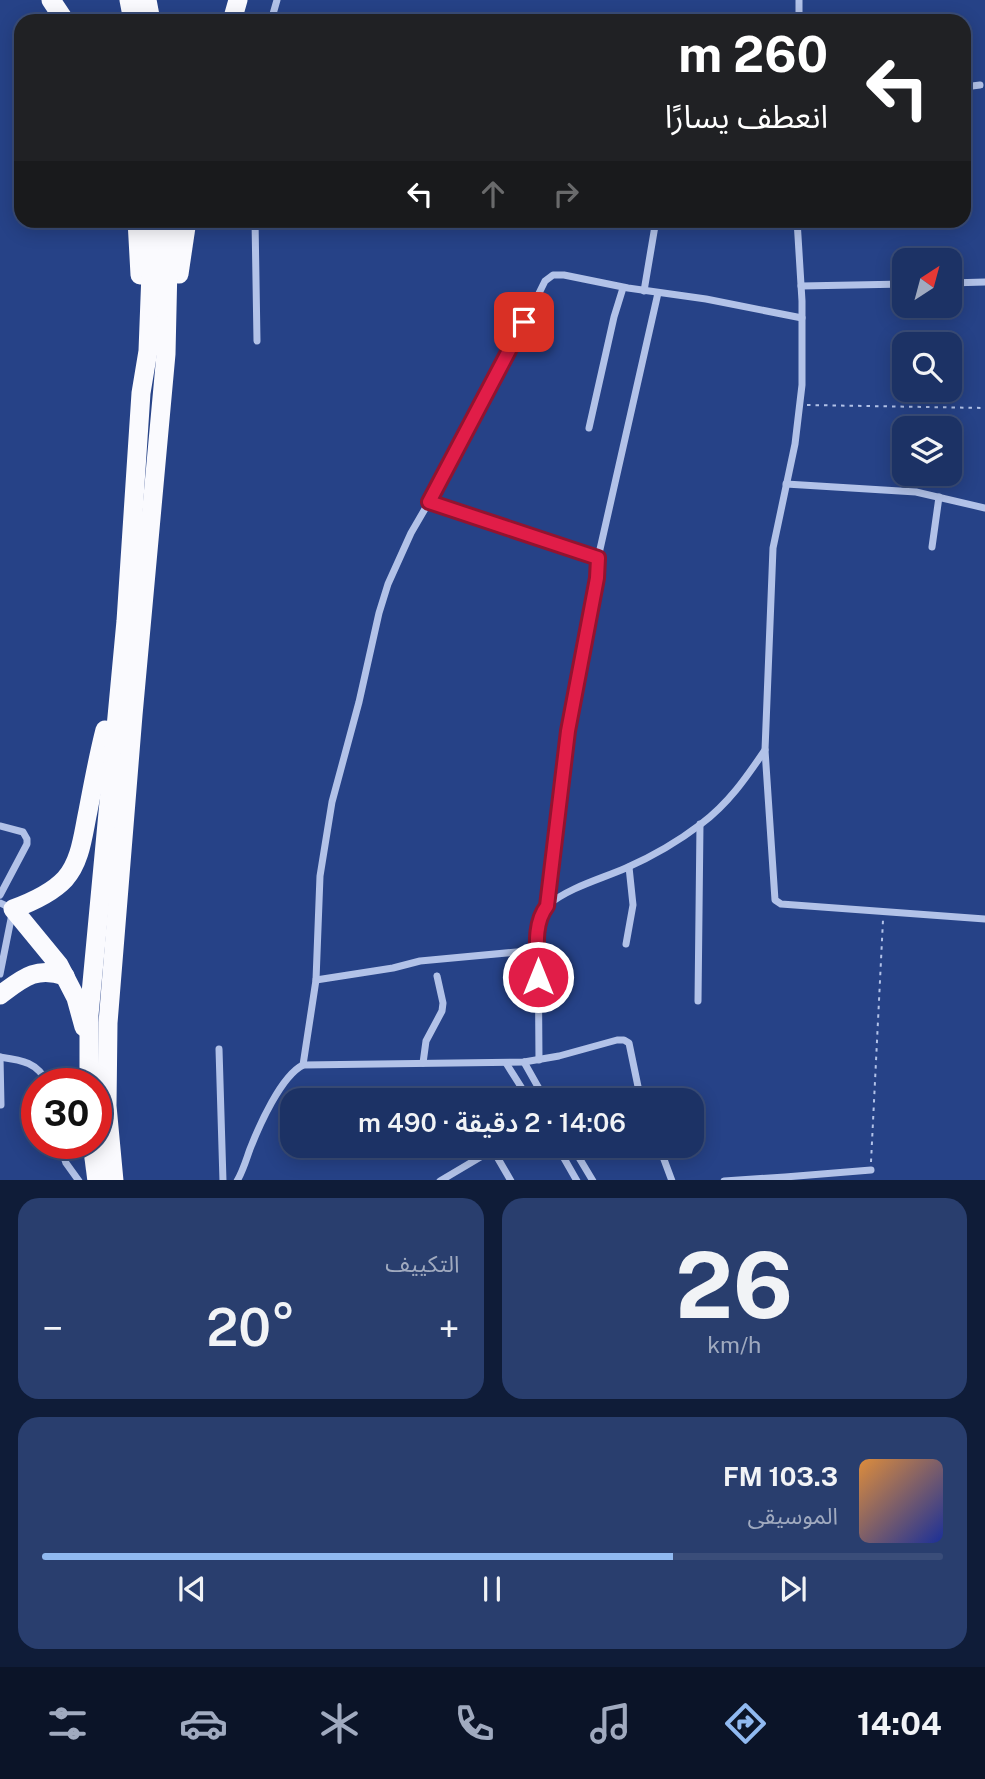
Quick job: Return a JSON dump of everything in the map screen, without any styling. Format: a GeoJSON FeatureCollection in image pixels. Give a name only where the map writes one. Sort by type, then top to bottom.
{"type":"FeatureCollection","features":[{"type":"Feature","properties":{"kind":"highway"},"geometry":{"type":"LineString","coordinates":[[89,1068],[89,1014],[121,665],[141,393],[141,288],[137,228]]}},
{"type":"Feature","properties":{"kind":"highway"},"geometry":{"type":"LineString","coordinates":[[141,393],[148,351],[153,228]]}},
{"type":"Feature","properties":{"kind":"highway"},"geometry":{"type":"LineString","coordinates":[[166,354],[169,228]]}},
{"type":"Feature","properties":{"kind":"highway"},"geometry":{"type":"LineString","coordinates":[[112,1172],[107,1106],[108,1023],[166,354],[186,228]]}},
{"type":"Feature","properties":{"kind":"highway"},"geometry":{"type":"LineString","coordinates":[[4,902],[35,900],[65,879],[78,856],[121,665]]}},
{"type":"Feature","properties":{"kind":"highway"},"geometry":{"type":"LineString","coordinates":[[4,902],[50,951],[76,998],[89,1043]]}},
{"type":"Feature","properties":{"kind":"highway"},"geometry":{"type":"LineString","coordinates":[[0,995],[32,974],[53,972],[65,976]]}},
{"type":"Feature","properties":{"kind":"highway"},"geometry":{"type":"LineString","coordinates":[[94,1159],[97,1180]]}},
{"type":"Feature","properties":{"kind":"street"},"geometry":{"type":"LineString","coordinates":[[971,86],[980,85]]}},
{"type":"Feature","properties":{"kind":"street"},"geometry":{"type":"LineString","coordinates":[[255,228],[257,341]]}},
{"type":"Feature","properties":{"kind":"street"},"geometry":{"type":"LineString","coordinates":[[644,291],[655,228]]}},
{"type":"Feature","properties":{"kind":"street"},"geometry":{"type":"LineString","coordinates":[[797,228],[802,385],[795,444],[773,548],[765,750],[775,900],[781,904],[985,919]]}},
{"type":"Feature","properties":{"kind":"street"},"geometry":{"type":"LineString","coordinates":[[303,1065],[316,979],[320,876],[332,802],[385,593],[411,533],[545,281],[557,274],[623,288],[706,299],[802,318]]}},
{"type":"Feature","properties":{"kind":"street"},"geometry":{"type":"LineString","coordinates":[[962,283],[985,282]]}},
{"type":"Feature","properties":{"kind":"street"},"geometry":{"type":"LineString","coordinates":[[801,286],[892,284]]}},
{"type":"Feature","properties":{"kind":"street"},"geometry":{"type":"LineString","coordinates":[[589,428],[623,288]]}},
{"type":"Feature","properties":{"kind":"street"},"geometry":{"type":"LineString","coordinates":[[547,906],[568,731],[597,578],[598,558],[658,293]]}},
{"type":"Feature","properties":{"kind":"street"},"geometry":{"type":"LineString","coordinates":[[786,484],[916,492],[985,508]]}},
{"type":"Feature","properties":{"kind":"street"},"geometry":{"type":"LineString","coordinates":[[932,547],[939,497]]}},
{"type":"Feature","properties":{"kind":"street"},"geometry":{"type":"LineString","coordinates":[[429,502],[598,558]]}},
{"type":"Feature","properties":{"kind":"street"},"geometry":{"type":"LineString","coordinates":[[538,1060],[540,914],[562,896],[629,867],[700,824],[725,804],[765,750]]}},
{"type":"Feature","properties":{"kind":"street"},"geometry":{"type":"LineString","coordinates":[[698,1001],[700,824]]}},
{"type":"Feature","properties":{"kind":"street"},"geometry":{"type":"LineString","coordinates":[[0,827],[23,832],[27,839],[4,902],[0,974]]}},
{"type":"Feature","properties":{"kind":"street"},"geometry":{"type":"LineString","coordinates":[[626,944],[633,905],[629,867]]}},
{"type":"Feature","properties":{"kind":"street"},"geometry":{"type":"LineString","coordinates":[[316,979],[393,968],[420,961],[538,950]]}},
{"type":"Feature","properties":{"kind":"street"},"geometry":{"type":"LineString","coordinates":[[423,1063],[426,1041],[442,1011],[443,1003],[437,976]]}},
{"type":"Feature","properties":{"kind":"street"},"geometry":{"type":"LineString","coordinates":[[237,1180],[271,1104],[290,1075],[303,1065],[524,1062],[624,1040],[629,1043],[638,1088]]}},
{"type":"Feature","properties":{"kind":"street"},"geometry":{"type":"LineString","coordinates":[[219,1049],[223,1180]]}},
{"type":"Feature","properties":{"kind":"street"},"geometry":{"type":"LineString","coordinates":[[1,1105],[0,1057],[29,1062],[36,1068]]}},
{"type":"Feature","properties":{"kind":"street"},"geometry":{"type":"LineString","coordinates":[[524,1062],[539,1088]]}},
{"type":"Feature","properties":{"kind":"street"},"geometry":{"type":"LineString","coordinates":[[506,1063],[522,1088]]}},
{"type":"Feature","properties":{"kind":"street"},"geometry":{"type":"LineString","coordinates":[[442,1180],[479,1158]]}},
{"type":"Feature","properties":{"kind":"street"},"geometry":{"type":"LineString","coordinates":[[501,1158],[511,1180]]}},
{"type":"Feature","properties":{"kind":"street"},"geometry":{"type":"LineString","coordinates":[[564,1158],[577,1180]]}},
{"type":"Feature","properties":{"kind":"street"},"geometry":{"type":"LineString","coordinates":[[579,1158],[592,1180]]}},
{"type":"Feature","properties":{"kind":"street"},"geometry":{"type":"LineString","coordinates":[[663,1158],[672,1180]]}},
{"type":"Feature","properties":{"kind":"street"},"geometry":{"type":"LineString","coordinates":[[65,1159],[78,1180]]}},
{"type":"Feature","properties":{"kind":"street"},"geometry":{"type":"LineString","coordinates":[[753,1180],[871,1170]]}},
{"type":"Feature","properties":{"kind":"street"},"geometry":{"type":"LineString","coordinates":[[855,1172],[859,1180]]}},
{"type":"Feature","properties":{"kind":"path"},"geometry":{"type":"LineString","coordinates":[[799,405],[985,408]]}},
{"type":"Feature","properties":{"kind":"path"},"geometry":{"type":"LineString","coordinates":[[871,1170],[884,912]]}},
{"type":"Feature","properties":{"kind":"route"},"geometry":{"type":"LineString","coordinates":[[524,322],[429,502],[598,558],[597,578],[568,731],[547,906],[540,914],[538,923],[538,977]]}}]}
